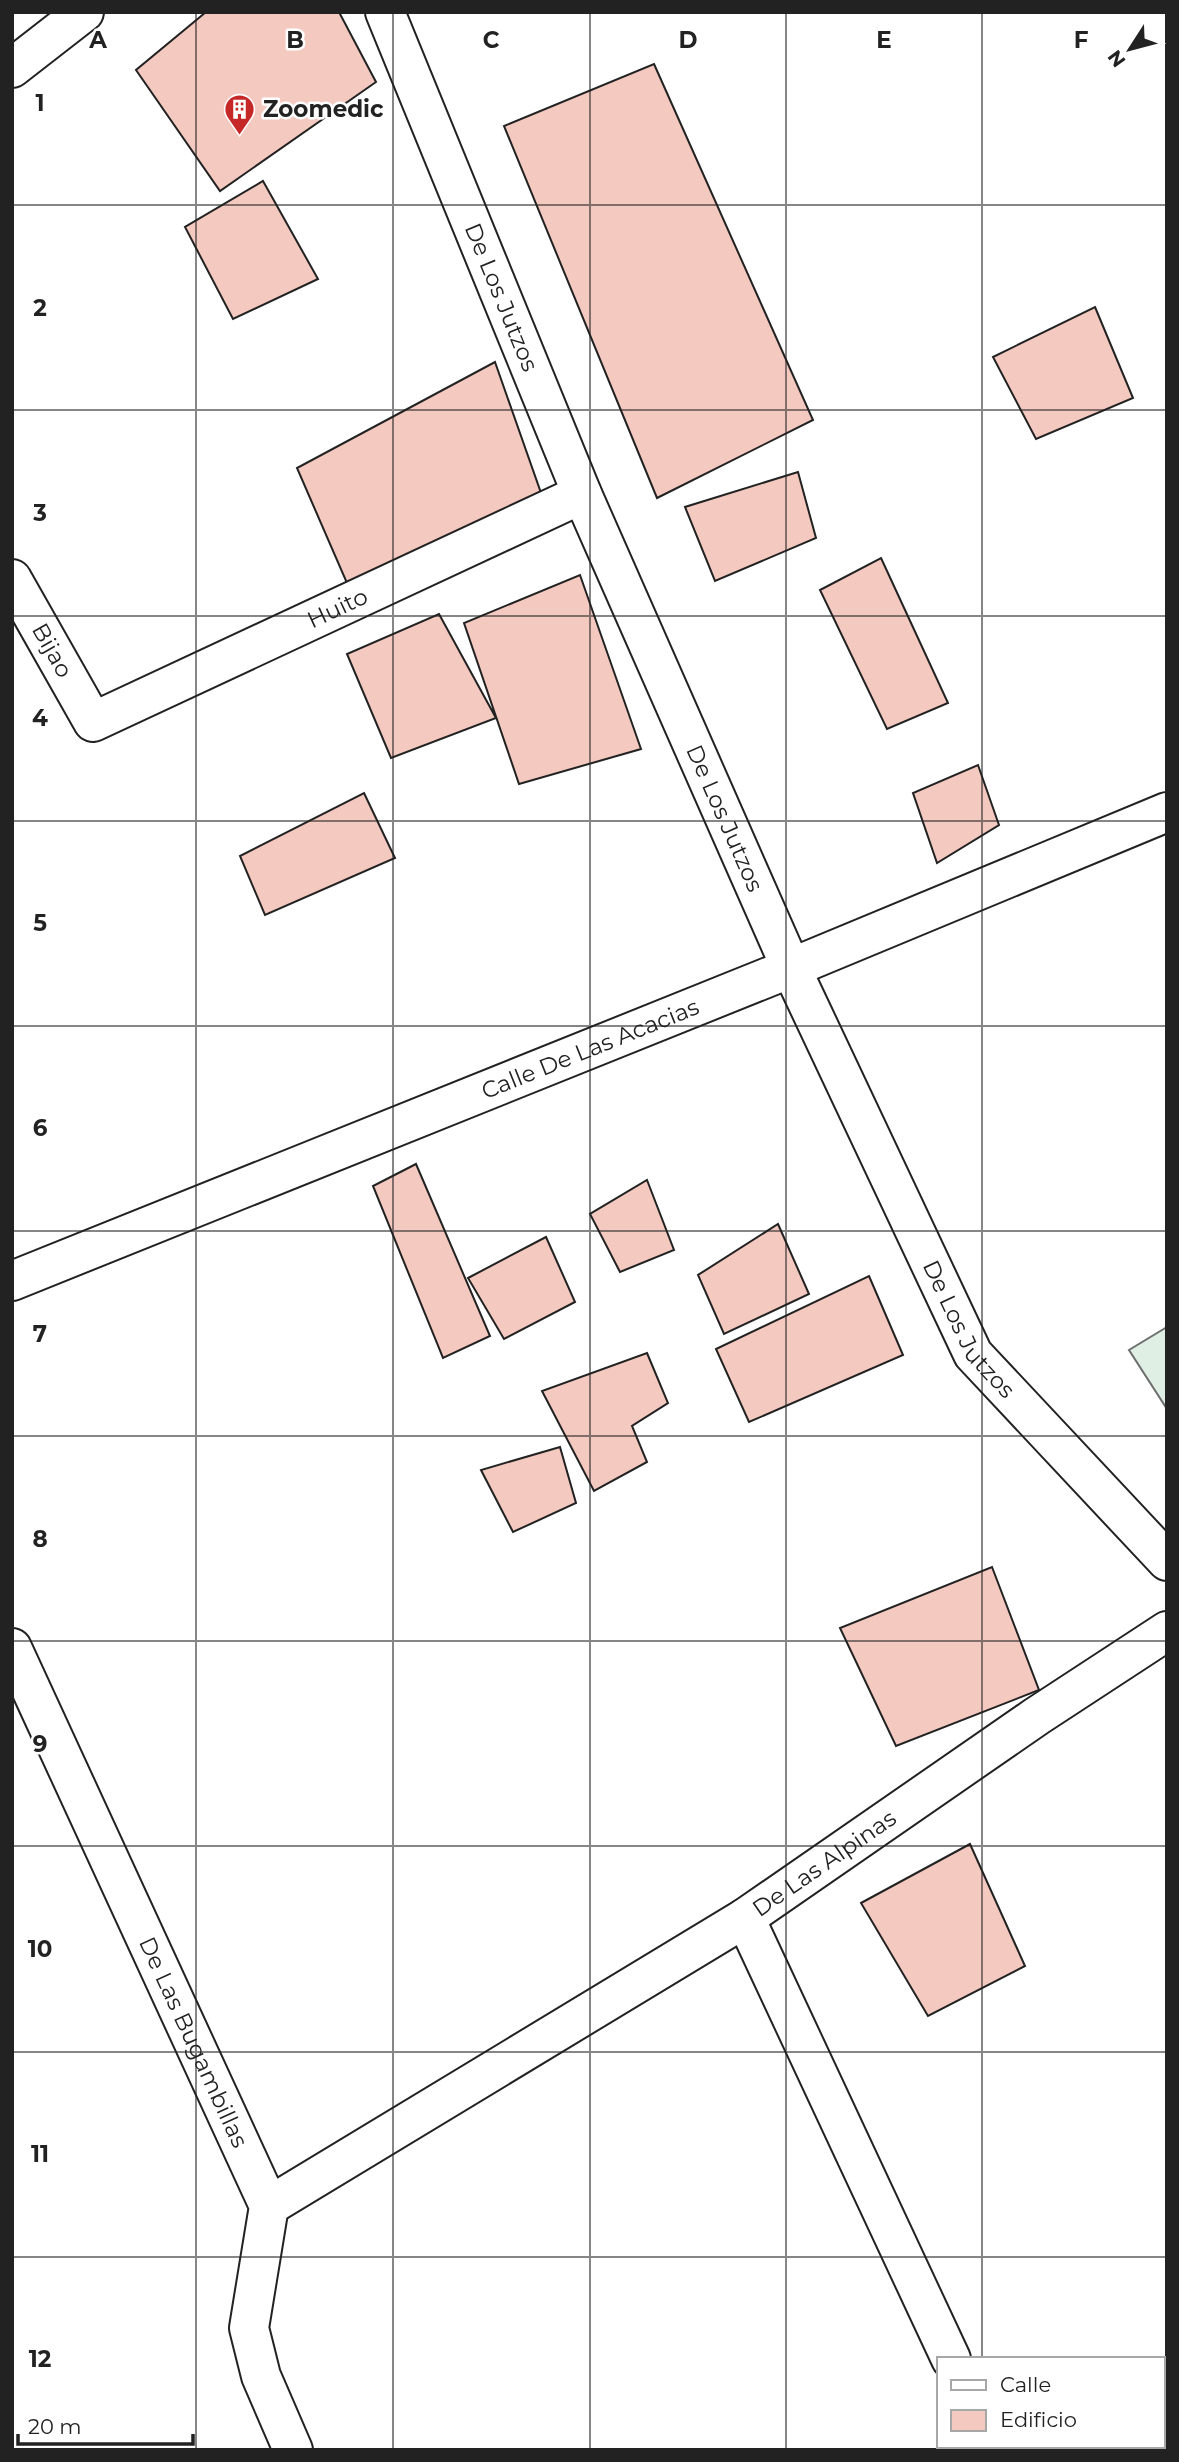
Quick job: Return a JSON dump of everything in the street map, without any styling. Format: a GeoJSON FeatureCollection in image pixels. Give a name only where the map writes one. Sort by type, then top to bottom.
{"type":"FeatureCollection","features":[{"type":"Feature","properties":{"kind":"street"},"geometry":{"type":"LineString","coordinates":[[12,68],[84,12]]}},
{"type":"Feature","properties":{"kind":"street","name":"De Los Jutzos"},"geometry":{"type":"LineString","coordinates":[[385,12],[582,494],[791,968],[973,1354],[1167,1561]]}},
{"type":"Feature","properties":{"kind":"street","name":"Huito"},"geometry":{"type":"LineString","coordinates":[[93,722],[582,494]]}},
{"type":"Feature","properties":{"kind":"street","name":"Bijao"},"geometry":{"type":"LineString","coordinates":[[12,579],[93,722]]}},
{"type":"Feature","properties":{"kind":"street","name":"Calle De Las Acacias"},"geometry":{"type":"LineString","coordinates":[[12,1282],[791,968],[1167,812]]}},
{"type":"Feature","properties":{"kind":"street","name":"De Las Alpinas"},"geometry":{"type":"LineString","coordinates":[[950,2357],[746,1918],[1037,1716],[1167,1631]]}},
{"type":"Feature","properties":{"kind":"street","name":"De Las Bugambillas"},"geometry":{"type":"LineString","coordinates":[[12,1648],[269,2206]]}},
{"type":"Feature","properties":{"kind":"street"},"geometry":{"type":"LineString","coordinates":[[293,2450],[261,2376],[249,2328],[269,2206],[746,1918]]}},
{"type":"Feature","properties":{"kind":"green space"},"geometry":{"type":"Polygon","coordinates":[[[1167,1327],[1167,1409],[1129,1350],[1167,1327]]]}},
{"type":"Feature","properties":{"kind":"building","name":"Zoomedic"},"geometry":{"type":"Polygon","coordinates":[[[206,12],[339,12],[376,82],[220,191],[136,70],[206,12]]]}},
{"type":"Feature","properties":{"kind":"building"},"geometry":{"type":"Polygon","coordinates":[[[654,64],[813,420],[657,498],[504,126],[654,64]]]}},
{"type":"Feature","properties":{"kind":"building"},"geometry":{"type":"Polygon","coordinates":[[[263,181],[318,279],[233,319],[185,227],[263,181]]]}},
{"type":"Feature","properties":{"kind":"building"},"geometry":{"type":"Polygon","coordinates":[[[1095,307],[1133,398],[1036,439],[993,357],[1095,307]]]}},
{"type":"Feature","properties":{"kind":"building"},"geometry":{"type":"Polygon","coordinates":[[[495,362],[547,510],[350,590],[297,468],[495,362]]]}},
{"type":"Feature","properties":{"kind":"building"},"geometry":{"type":"Polygon","coordinates":[[[798,472],[816,538],[715,581],[685,507],[798,472]]]}},
{"type":"Feature","properties":{"kind":"building"},"geometry":{"type":"Polygon","coordinates":[[[881,558],[948,703],[887,729],[820,590],[881,558]]]}},
{"type":"Feature","properties":{"kind":"building"},"geometry":{"type":"Polygon","coordinates":[[[580,575],[641,749],[519,784],[464,623],[580,575]]]}},
{"type":"Feature","properties":{"kind":"building"},"geometry":{"type":"Polygon","coordinates":[[[439,614],[496,718],[391,758],[347,654],[439,614]]]}},
{"type":"Feature","properties":{"kind":"building"},"geometry":{"type":"Polygon","coordinates":[[[978,765],[999,825],[937,863],[913,793],[978,765]]]}},
{"type":"Feature","properties":{"kind":"building"},"geometry":{"type":"Polygon","coordinates":[[[364,793],[395,858],[265,915],[240,856],[364,793]]]}},
{"type":"Feature","properties":{"kind":"building"},"geometry":{"type":"Polygon","coordinates":[[[416,1164],[490,1336],[443,1358],[373,1186],[416,1164]]]}},
{"type":"Feature","properties":{"kind":"building"},"geometry":{"type":"Polygon","coordinates":[[[647,1180],[674,1250],[620,1272],[590,1214],[647,1180]]]}},
{"type":"Feature","properties":{"kind":"building"},"geometry":{"type":"Polygon","coordinates":[[[778,1224],[809,1294],[724,1334],[698,1275],[778,1224]]]}},
{"type":"Feature","properties":{"kind":"building"},"geometry":{"type":"Polygon","coordinates":[[[546,1237],[575,1302],[504,1339],[468,1278],[546,1237]]]}},
{"type":"Feature","properties":{"kind":"building"},"geometry":{"type":"Polygon","coordinates":[[[869,1276],[903,1355],[749,1422],[716,1349],[869,1276]]]}},
{"type":"Feature","properties":{"kind":"building"},"geometry":{"type":"Polygon","coordinates":[[[647,1353],[668,1403],[632,1426],[647,1462],[594,1491],[542,1391],[647,1353]]]}},
{"type":"Feature","properties":{"kind":"building"},"geometry":{"type":"Polygon","coordinates":[[[560,1447],[576,1503],[513,1532],[481,1470],[560,1447]]]}},
{"type":"Feature","properties":{"kind":"building"},"geometry":{"type":"Polygon","coordinates":[[[992,1567],[1039,1690],[896,1746],[840,1628],[992,1567]]]}},
{"type":"Feature","properties":{"kind":"building"},"geometry":{"type":"Polygon","coordinates":[[[970,1844],[1025,1966],[928,2016],[861,1903],[970,1844]]]}},
{"type":"Feature","properties":{"kind":"place","name":"Zoomedic"},"geometry":{"type":"Point","coordinates":[240,136]}}]}
